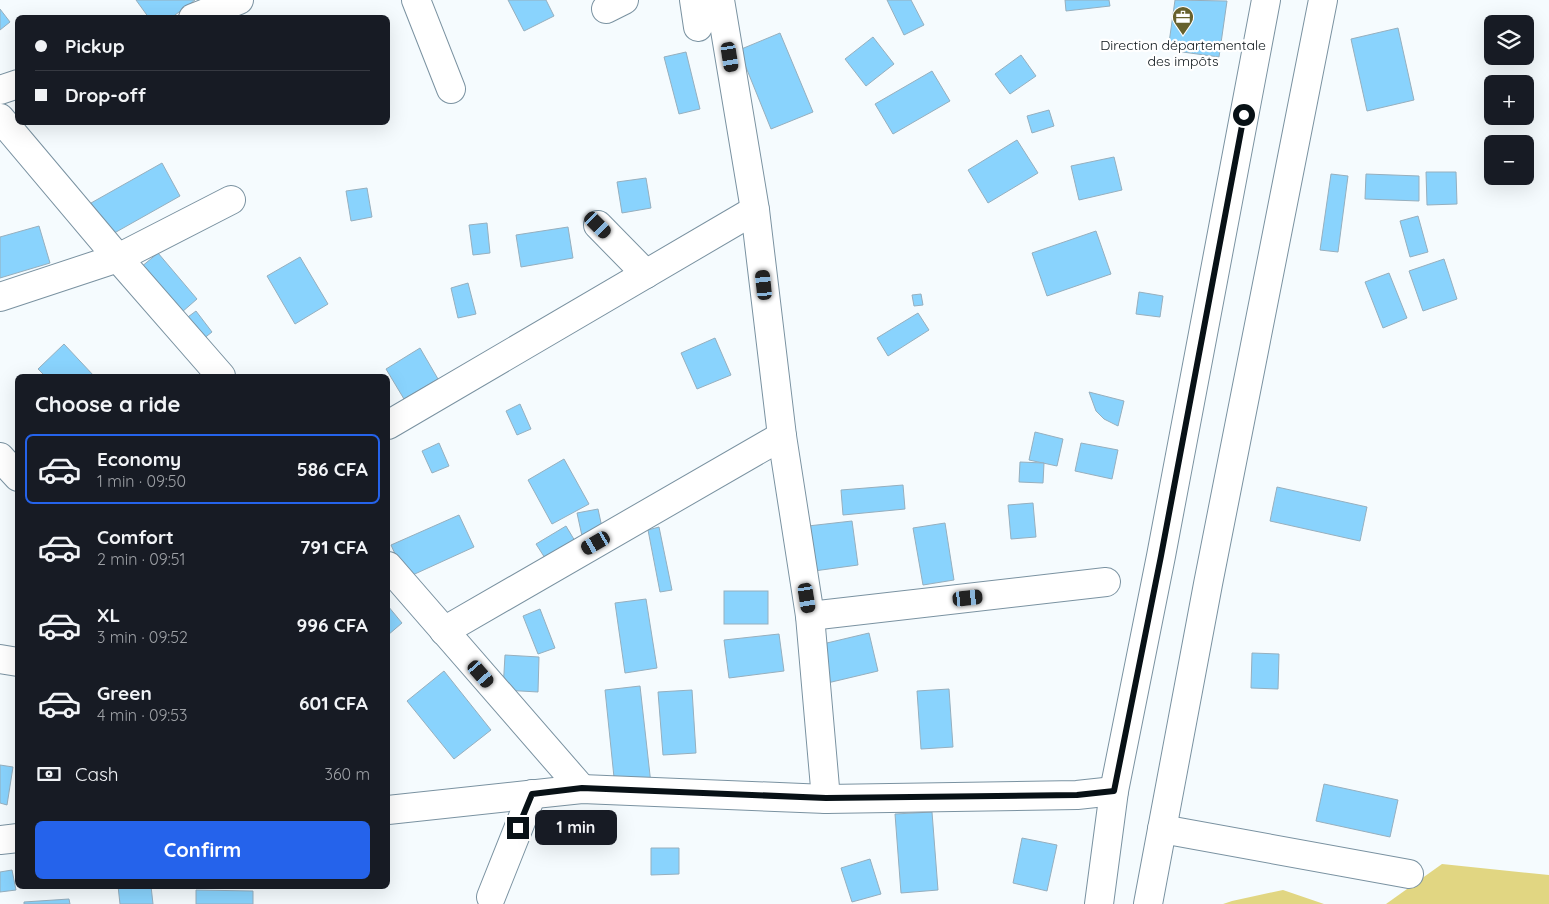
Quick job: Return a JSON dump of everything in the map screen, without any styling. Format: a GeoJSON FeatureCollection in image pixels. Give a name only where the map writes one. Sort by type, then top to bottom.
{"type":"FeatureCollection","features":[{"type":"Feature","properties":{"kind":"main road"},"geometry":{"type":"LineString","coordinates":[[201,15],[239,0]]}},
{"type":"Feature","properties":{"kind":"main road"},"geometry":{"type":"LineString","coordinates":[[416,0],[451,89]]}},
{"type":"Feature","properties":{"kind":"main road"},"geometry":{"type":"LineString","coordinates":[[694,0],[698,27]]}},
{"type":"Feature","properties":{"kind":"main road"},"geometry":{"type":"LineString","coordinates":[[720,0],[755,210],[782,436],[810,616],[826,798]]}},
{"type":"Feature","properties":{"kind":"main road"},"geometry":{"type":"LineString","coordinates":[[1099,904],[1114,791],[1266,0]]}},
{"type":"Feature","properties":{"kind":"main road"},"geometry":{"type":"LineString","coordinates":[[1148,904],[1208,584],[1323,0]]}},
{"type":"Feature","properties":{"kind":"main road"},"geometry":{"type":"LineString","coordinates":[[0,90],[15,85]]}},
{"type":"Feature","properties":{"kind":"main road"},"geometry":{"type":"LineString","coordinates":[[0,118],[219,374]]}},
{"type":"Feature","properties":{"kind":"main road"},"geometry":{"type":"LineString","coordinates":[[0,297],[118,258],[231,200]]}},
{"type":"Feature","properties":{"kind":"main road"},"geometry":{"type":"LineString","coordinates":[[390,424],[755,210]]}},
{"type":"Feature","properties":{"kind":"main road"},"geometry":{"type":"LineString","coordinates":[[598,225],[646,274]]}},
{"type":"Feature","properties":{"kind":"main road"},"geometry":{"type":"LineString","coordinates":[[444,631],[782,436]]}},
{"type":"Feature","properties":{"kind":"main road"},"geometry":{"type":"LineString","coordinates":[[0,456],[15,474]]}},
{"type":"Feature","properties":{"kind":"main road"},"geometry":{"type":"LineString","coordinates":[[390,568],[582,788]]}},
{"type":"Feature","properties":{"kind":"main road"},"geometry":{"type":"LineString","coordinates":[[810,616],[1106,582]]}},
{"type":"Feature","properties":{"kind":"main road"},"geometry":{"type":"LineString","coordinates":[[0,659],[15,662]]}},
{"type":"Feature","properties":{"kind":"main road"},"geometry":{"type":"LineString","coordinates":[[390,810],[582,788],[826,798],[1077,795],[1114,791]]}},
{"type":"Feature","properties":{"kind":"main road"},"geometry":{"type":"LineString","coordinates":[[491,897],[532,794]]}},
{"type":"Feature","properties":{"kind":"main road"},"geometry":{"type":"LineString","coordinates":[[1162,828],[1409,874]]}},
{"type":"Feature","properties":{"kind":"main road"},"geometry":{"type":"LineString","coordinates":[[0,840],[15,838]]}},
{"type":"Feature","properties":{"kind":"shaded area"},"geometry":{"type":"Polygon","coordinates":[[[1442,864],[1549,875],[1549,904],[1386,904],[1442,864]]]}},
{"type":"Feature","properties":{"kind":"shaded area"},"geometry":{"type":"Polygon","coordinates":[[[1283,890],[1324,904],[1223,904],[1232,901],[1283,890]]]}},
{"type":"Feature","properties":{"kind":"building"},"geometry":{"type":"Polygon","coordinates":[[[136,0],[195,0],[175,15],[147,15],[136,0]]]}},
{"type":"Feature","properties":{"kind":"building"},"geometry":{"type":"Polygon","coordinates":[[[508,0],[546,0],[554,16],[524,31],[508,0]]]}},
{"type":"Feature","properties":{"kind":"building"},"geometry":{"type":"Polygon","coordinates":[[[887,0],[911,0],[924,25],[904,35],[887,0]]]}},
{"type":"Feature","properties":{"kind":"building"},"geometry":{"type":"Polygon","coordinates":[[[1065,0],[1109,0],[1110,6],[1066,11],[1065,0]]]}},
{"type":"Feature","properties":{"kind":"building"},"geometry":{"type":"Polygon","coordinates":[[[1175,0],[1227,1],[1219,57],[1168,50],[1175,0]]]}},
{"type":"Feature","properties":{"kind":"building"},"geometry":{"type":"Polygon","coordinates":[[[0,9],[10,22],[0,30],[0,9]]]}},
{"type":"Feature","properties":{"kind":"building"},"geometry":{"type":"Polygon","coordinates":[[[1398,28],[1414,100],[1367,111],[1351,39],[1398,28]]]}},
{"type":"Feature","properties":{"kind":"building"},"geometry":{"type":"Polygon","coordinates":[[[780,33],[813,112],[771,129],[739,50],[780,33]]]}},
{"type":"Feature","properties":{"kind":"building"},"geometry":{"type":"Polygon","coordinates":[[[873,37],[894,64],[866,86],[845,59],[873,37]]]}},
{"type":"Feature","properties":{"kind":"building"},"geometry":{"type":"Polygon","coordinates":[[[686,52],[700,109],[679,114],[664,57],[686,52]]]}},
{"type":"Feature","properties":{"kind":"building"},"geometry":{"type":"Polygon","coordinates":[[[1021,55],[1036,76],[1010,94],[995,74],[1021,55]]]}},
{"type":"Feature","properties":{"kind":"building"},"geometry":{"type":"Polygon","coordinates":[[[932,71],[950,101],[893,134],[875,104],[932,71]]]}},
{"type":"Feature","properties":{"kind":"building"},"geometry":{"type":"Polygon","coordinates":[[[1049,110],[1054,126],[1032,133],[1027,116],[1049,110]]]}},
{"type":"Feature","properties":{"kind":"building"},"geometry":{"type":"Polygon","coordinates":[[[1017,140],[1038,173],[988,203],[968,170],[1017,140]]]}},
{"type":"Feature","properties":{"kind":"building"},"geometry":{"type":"Polygon","coordinates":[[[1114,157],[1122,190],[1079,200],[1071,166],[1114,157]]]}},
{"type":"Feature","properties":{"kind":"building"},"geometry":{"type":"Polygon","coordinates":[[[162,163],[180,196],[109,236],[91,203],[162,163]]]}},
{"type":"Feature","properties":{"kind":"building"},"geometry":{"type":"Polygon","coordinates":[[[1426,172],[1456,172],[1457,204],[1427,205],[1426,172]]]}},
{"type":"Feature","properties":{"kind":"building"},"geometry":{"type":"Polygon","coordinates":[[[1331,174],[1348,176],[1338,252],[1320,250],[1331,174]]]}},
{"type":"Feature","properties":{"kind":"building"},"geometry":{"type":"Polygon","coordinates":[[[1366,174],[1419,176],[1419,201],[1365,199],[1366,174]]]}},
{"type":"Feature","properties":{"kind":"building"},"geometry":{"type":"Polygon","coordinates":[[[646,178],[651,208],[622,213],[617,182],[646,178]]]}},
{"type":"Feature","properties":{"kind":"building"},"geometry":{"type":"Polygon","coordinates":[[[367,188],[372,217],[351,221],[346,191],[367,188]]]}},
{"type":"Feature","properties":{"kind":"building"},"geometry":{"type":"Polygon","coordinates":[[[1418,216],[1428,252],[1410,257],[1400,221],[1418,216]]]}},
{"type":"Feature","properties":{"kind":"building"},"geometry":{"type":"Polygon","coordinates":[[[487,223],[490,253],[473,255],[469,225],[487,223]]]}},
{"type":"Feature","properties":{"kind":"building"},"geometry":{"type":"Polygon","coordinates":[[[39,226],[50,263],[0,278],[0,237],[39,226]]]}},
{"type":"Feature","properties":{"kind":"building"},"geometry":{"type":"Polygon","coordinates":[[[568,227],[573,258],[521,267],[516,235],[568,227]]]}},
{"type":"Feature","properties":{"kind":"building"},"geometry":{"type":"Polygon","coordinates":[[[1096,231],[1111,274],[1047,296],[1032,253],[1096,231]]]}},
{"type":"Feature","properties":{"kind":"building"},"geometry":{"type":"Polygon","coordinates":[[[158,253],[197,299],[174,319],[135,272],[158,253]]]}},
{"type":"Feature","properties":{"kind":"building"},"geometry":{"type":"Polygon","coordinates":[[[300,257],[328,304],[295,324],[267,276],[300,257]]]}},
{"type":"Feature","properties":{"kind":"building"},"geometry":{"type":"Polygon","coordinates":[[[1444,259],[1457,299],[1423,311],[1409,271],[1444,259]]]}},
{"type":"Feature","properties":{"kind":"building"},"geometry":{"type":"Polygon","coordinates":[[[1389,273],[1407,318],[1383,328],[1365,282],[1389,273]]]}},
{"type":"Feature","properties":{"kind":"building"},"geometry":{"type":"Polygon","coordinates":[[[468,283],[476,314],[458,318],[451,288],[468,283]]]}},
{"type":"Feature","properties":{"kind":"building"},"geometry":{"type":"Polygon","coordinates":[[[1139,292],[1163,296],[1160,317],[1136,314],[1139,292]]]}},
{"type":"Feature","properties":{"kind":"building"},"geometry":{"type":"Polygon","coordinates":[[[921,294],[923,305],[914,306],[912,295],[921,294]]]}},
{"type":"Feature","properties":{"kind":"building"},"geometry":{"type":"Polygon","coordinates":[[[196,311],[212,332],[193,347],[177,325],[196,311]]]}},
{"type":"Feature","properties":{"kind":"building"},"geometry":{"type":"Polygon","coordinates":[[[918,313],[929,330],[888,356],[877,338],[918,313]]]}},
{"type":"Feature","properties":{"kind":"building"},"geometry":{"type":"Polygon","coordinates":[[[715,338],[731,375],[697,389],[681,353],[715,338]]]}},
{"type":"Feature","properties":{"kind":"building"},"geometry":{"type":"Polygon","coordinates":[[[64,344],[92,374],[43,374],[38,369],[64,344]]]}},
{"type":"Feature","properties":{"kind":"building"},"geometry":{"type":"Polygon","coordinates":[[[420,348],[438,379],[404,399],[386,369],[420,348]]]}},
{"type":"Feature","properties":{"kind":"building"},"geometry":{"type":"Polygon","coordinates":[[[1089,392],[1124,401],[1118,426],[1104,419],[1096,411],[1089,392]]]}},
{"type":"Feature","properties":{"kind":"building"},"geometry":{"type":"Polygon","coordinates":[[[520,404],[531,429],[517,435],[506,411],[520,404]]]}},
{"type":"Feature","properties":{"kind":"building"},"geometry":{"type":"Polygon","coordinates":[[[1035,432],[1063,439],[1057,466],[1029,460],[1035,432]]]}},
{"type":"Feature","properties":{"kind":"building"},"geometry":{"type":"Polygon","coordinates":[[[439,443],[449,466],[432,473],[422,451],[439,443]]]}},
{"type":"Feature","properties":{"kind":"building"},"geometry":{"type":"Polygon","coordinates":[[[1081,443],[1118,450],[1112,479],[1075,471],[1081,443]]]}},
{"type":"Feature","properties":{"kind":"building"},"geometry":{"type":"Polygon","coordinates":[[[564,459],[589,504],[552,524],[528,480],[564,459]]]}},
{"type":"Feature","properties":{"kind":"building"},"geometry":{"type":"Polygon","coordinates":[[[1020,462],[1044,463],[1043,483],[1019,482],[1020,462]]]}},
{"type":"Feature","properties":{"kind":"building"},"geometry":{"type":"Polygon","coordinates":[[[903,485],[905,509],[843,515],[841,490],[903,485]]]}},
{"type":"Feature","properties":{"kind":"building"},"geometry":{"type":"Polygon","coordinates":[[[1277,487],[1367,507],[1360,541],[1270,521],[1277,487]]]}},
{"type":"Feature","properties":{"kind":"building"},"geometry":{"type":"Polygon","coordinates":[[[1033,503],[1036,537],[1011,539],[1008,505],[1033,503]]]}},
{"type":"Feature","properties":{"kind":"building"},"geometry":{"type":"Polygon","coordinates":[[[598,509],[603,532],[582,536],[577,513],[598,509]]]}},
{"type":"Feature","properties":{"kind":"building"},"geometry":{"type":"Polygon","coordinates":[[[459,515],[474,547],[406,578],[391,545],[459,515]]]}},
{"type":"Feature","properties":{"kind":"building"},"geometry":{"type":"Polygon","coordinates":[[[852,521],[858,565],[814,571],[808,526],[852,521]]]}},
{"type":"Feature","properties":{"kind":"building"},"geometry":{"type":"Polygon","coordinates":[[[945,523],[954,580],[923,585],[913,528],[945,523]]]}},
{"type":"Feature","properties":{"kind":"building"},"geometry":{"type":"Polygon","coordinates":[[[566,526],[581,551],[552,569],[536,544],[566,526]]]}},
{"type":"Feature","properties":{"kind":"building"},"geometry":{"type":"Polygon","coordinates":[[[659,527],[672,590],[660,592],[648,530],[659,527]]]}},
{"type":"Feature","properties":{"kind":"building"},"geometry":{"type":"Polygon","coordinates":[[[724,591],[768,591],[768,624],[724,624],[724,591]]]}},
{"type":"Feature","properties":{"kind":"building"},"geometry":{"type":"Polygon","coordinates":[[[646,599],[657,668],[625,673],[615,603],[646,599]]]}},
{"type":"Feature","properties":{"kind":"building"},"geometry":{"type":"Polygon","coordinates":[[[390,608],[402,623],[390,633],[390,608]]]}},
{"type":"Feature","properties":{"kind":"building"},"geometry":{"type":"Polygon","coordinates":[[[540,609],[555,648],[538,654],[523,616],[540,609]]]}},
{"type":"Feature","properties":{"kind":"building"},"geometry":{"type":"Polygon","coordinates":[[[869,633],[878,671],[819,685],[810,647],[869,633]]]}},
{"type":"Feature","properties":{"kind":"building"},"geometry":{"type":"Polygon","coordinates":[[[779,634],[784,671],[729,678],[724,640],[779,634]]]}},
{"type":"Feature","properties":{"kind":"building"},"geometry":{"type":"Polygon","coordinates":[[[1252,653],[1279,654],[1278,689],[1251,688],[1252,653]]]}},
{"type":"Feature","properties":{"kind":"building"},"geometry":{"type":"Polygon","coordinates":[[[505,655],[539,657],[538,692],[503,690],[505,655]]]}},
{"type":"Feature","properties":{"kind":"building"},"geometry":{"type":"Polygon","coordinates":[[[444,671],[491,730],[454,759],[407,701],[444,671]]]}},
{"type":"Feature","properties":{"kind":"building"},"geometry":{"type":"Polygon","coordinates":[[[640,686],[651,784],[615,787],[605,690],[640,686]]]}},
{"type":"Feature","properties":{"kind":"building"},"geometry":{"type":"Polygon","coordinates":[[[949,689],[953,747],[921,749],[917,691],[949,689]]]}},
{"type":"Feature","properties":{"kind":"building"},"geometry":{"type":"Polygon","coordinates":[[[692,690],[696,753],[663,755],[658,692],[692,690]]]}},
{"type":"Feature","properties":{"kind":"building"},"geometry":{"type":"Polygon","coordinates":[[[0,765],[13,767],[7,805],[0,803],[0,765]]]}},
{"type":"Feature","properties":{"kind":"building"},"geometry":{"type":"Polygon","coordinates":[[[1324,784],[1398,800],[1390,837],[1316,821],[1324,784]]]}},
{"type":"Feature","properties":{"kind":"building"},"geometry":{"type":"Polygon","coordinates":[[[932,812],[938,890],[901,893],[895,814],[932,812]]]}},
{"type":"Feature","properties":{"kind":"building"},"geometry":{"type":"Polygon","coordinates":[[[1022,838],[1057,845],[1047,891],[1013,883],[1022,838]]]}},
{"type":"Feature","properties":{"kind":"building"},"geometry":{"type":"Polygon","coordinates":[[[651,848],[679,848],[679,874],[651,875],[651,848]]]}},
{"type":"Feature","properties":{"kind":"building"},"geometry":{"type":"Polygon","coordinates":[[[870,859],[881,894],[852,902],[841,868],[870,859]]]}},
{"type":"Feature","properties":{"kind":"building"},"geometry":{"type":"Polygon","coordinates":[[[12,870],[16,890],[0,892],[0,872],[12,870]]]}},
{"type":"Feature","properties":{"kind":"building"},"geometry":{"type":"Polygon","coordinates":[[[118,889],[151,889],[153,904],[120,904],[118,889]]]}},
{"type":"Feature","properties":{"kind":"building"},"geometry":{"type":"Polygon","coordinates":[[[196,890],[253,891],[253,904],[196,904],[196,890]]]}},
{"type":"Feature","properties":{"kind":"building"},"geometry":{"type":"Polygon","coordinates":[[[69,899],[70,904],[24,904],[24,902],[69,899]]]}},
{"type":"Feature","properties":{"kind":"place","name":"Direction départementale des impôts"},"geometry":{"type":"Point","coordinates":[1183,36]}},
{"type":"Feature","properties":{"kind":"route"},"geometry":{"type":"LineString","coordinates":[[518,828],[532,794],[582,788],[826,798],[1077,795],[1114,791],[1161,556],[1244,115]]}}]}
